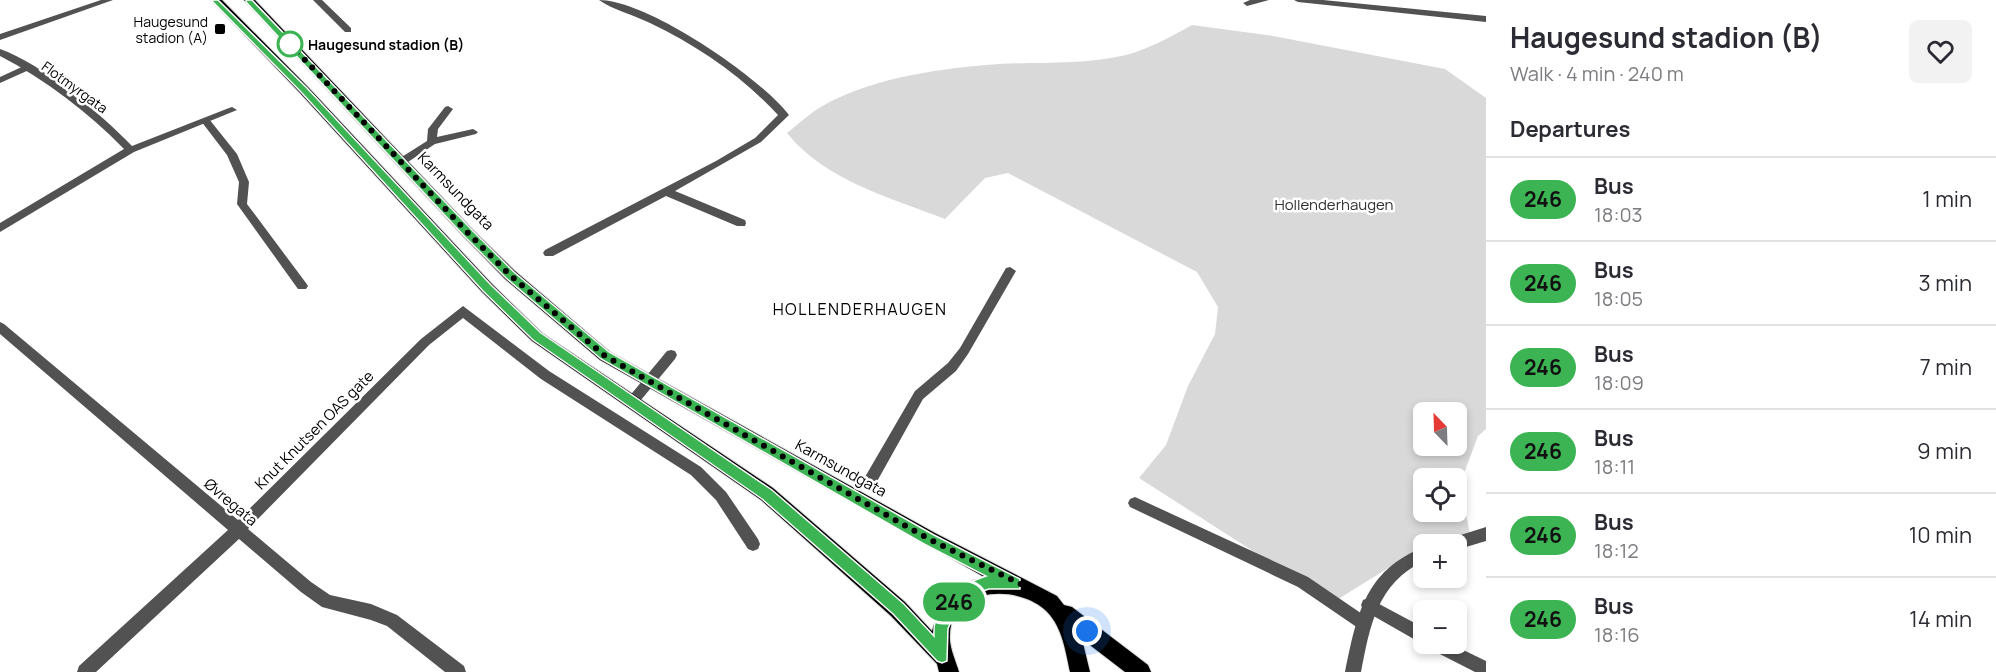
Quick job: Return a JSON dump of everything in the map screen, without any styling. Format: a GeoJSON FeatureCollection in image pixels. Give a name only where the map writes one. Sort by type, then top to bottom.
{"type":"FeatureCollection","features":[{"type":"Feature","properties":{"kind":"main road"},"geometry":{"type":"LineString","coordinates":[[216,0],[304,90],[487,288],[537,337],[767,494],[898,609],[946,664]]}},
{"type":"Feature","properties":{"kind":"main road","name":"Karmsundgata"},"geometry":{"type":"LineString","coordinates":[[249,0],[469,234],[535,297],[605,356],[929,539],[1015,584],[1035,591],[1052,604]]}},
{"type":"Feature","properties":{"kind":"main road"},"geometry":{"type":"LineString","coordinates":[[946,664],[941,629],[950,606],[966,590],[989,582],[1015,584]]}},
{"type":"Feature","properties":{"kind":"main road"},"geometry":{"type":"LineString","coordinates":[[1052,604],[1070,626],[1079,650],[1080,672]]}},
{"type":"Feature","properties":{"kind":"main road"},"geometry":{"type":"LineString","coordinates":[[1052,604],[1141,672]]}},
{"type":"Feature","properties":{"kind":"street"},"geometry":{"type":"LineString","coordinates":[[0,37],[108,0]]}},
{"type":"Feature","properties":{"kind":"street"},"geometry":{"type":"LineString","coordinates":[[317,0],[348,30]]}},
{"type":"Feature","properties":{"kind":"street"},"geometry":{"type":"LineString","coordinates":[[549,253],[720,163],[758,140],[784,115],[766,94],[723,61],[618,2],[603,0]]}},
{"type":"Feature","properties":{"kind":"street"},"geometry":{"type":"LineString","coordinates":[[1247,3],[1265,0]]}},
{"type":"Feature","properties":{"kind":"street"},"geometry":{"type":"LineString","coordinates":[[1298,0],[1486,18]]}},
{"type":"Feature","properties":{"kind":"street","name":"Flotmyrgata"},"geometry":{"type":"LineString","coordinates":[[0,52],[74,100],[112,131],[130,150]]}},
{"type":"Feature","properties":{"kind":"street"},"geometry":{"type":"LineString","coordinates":[[0,80],[26,68]]}},
{"type":"Feature","properties":{"kind":"street","name":"Karmsundgata"},"geometry":{"type":"LineString","coordinates":[[432,142],[434,129],[448,109]]}},
{"type":"Feature","properties":{"kind":"street"},"geometry":{"type":"LineString","coordinates":[[0,228],[130,150],[232,110]]}},
{"type":"Feature","properties":{"kind":"street"},"geometry":{"type":"LineString","coordinates":[[206,121],[232,154],[244,182],[242,204],[302,286]]}},
{"type":"Feature","properties":{"kind":"street","name":"Karmsundgata"},"geometry":{"type":"LineString","coordinates":[[400,162],[432,142],[473,132]]}},
{"type":"Feature","properties":{"kind":"street"},"geometry":{"type":"LineString","coordinates":[[664,191],[741,223]]}},
{"type":"Feature","properties":{"kind":"street","name":"Karmsundgata"},"geometry":{"type":"LineString","coordinates":[[870,481],[919,395],[952,367],[964,351],[1010,271]]}},
{"type":"Feature","properties":{"kind":"street","name":"Knut Knutsen OAS gate"},"geometry":{"type":"LineString","coordinates":[[85,672],[238,530],[425,342],[463,311],[545,375],[696,471],[721,496],[753,544]]}},
{"type":"Feature","properties":{"kind":"street","name":"Øvregata"},"geometry":{"type":"LineString","coordinates":[[0,327],[238,530],[327,602],[371,612],[392,620],[458,672]]}},
{"type":"Feature","properties":{"kind":"street"},"geometry":{"type":"LineString","coordinates":[[632,402],[651,382],[671,355]]}},
{"type":"Feature","properties":{"kind":"street"},"geometry":{"type":"LineString","coordinates":[[1135,503],[1303,582],[1363,623]]}},
{"type":"Feature","properties":{"kind":"street"},"geometry":{"type":"LineString","coordinates":[[1467,540],[1486,534]]}},
{"type":"Feature","properties":{"kind":"street"},"geometry":{"type":"LineString","coordinates":[[1353,672],[1368,605],[1394,571],[1413,560]]}},
{"type":"Feature","properties":{"kind":"street"},"geometry":{"type":"LineString","coordinates":[[1368,605],[1413,631]]}},
{"type":"Feature","properties":{"kind":"street"},"geometry":{"type":"LineString","coordinates":[[1456,654],[1486,669]]}},
{"type":"Feature","properties":{"kind":"green space","name":"Hollenderhaugen"},"geometry":{"type":"Polygon","coordinates":[[[1192,25],[1273,36],[1445,69],[1486,98],[1486,429],[1478,436],[1466,468],[1413,468],[1413,522],[1467,522],[1467,519],[1470,534],[1413,534],[1413,553],[1335,601],[1139,478],[1166,445],[1188,386],[1215,334],[1218,307],[1197,272],[1008,173],[985,178],[945,219],[881,195],[839,175],[802,149],[787,133],[819,108],[838,98],[879,83],[922,73],[965,67],[1091,61],[1126,55],[1160,42],[1192,25]]]}},
{"type":"Feature","properties":{"kind":"bus line","name":"246"},"geometry":{"type":"LineString","coordinates":[[216,0],[304,90],[487,288],[537,337],[767,494],[843,558],[898,609],[942,656],[941,629],[950,606],[966,590],[989,582],[1015,584],[731,429],[605,356],[510,275],[249,0]]}},
{"type":"Feature","properties":{"kind":"place","name":"Haugesund stadion (A)"},"geometry":{"type":"Point","coordinates":[220,29]}},
{"type":"Feature","properties":{"kind":"place","name":"Haugesund stadion (B)"},"geometry":{"type":"Point","coordinates":[290,44]}},
{"type":"Feature","properties":{"kind":"district","name":"HOLLENDERHAUGEN"},"geometry":{"type":"Point","coordinates":[860,309]}},
{"type":"Feature","properties":{"kind":"route"},"geometry":{"type":"LineString","coordinates":[[290,44],[510,275],[605,356],[929,539],[1015,584],[1035,591],[1087,631]]}}]}
